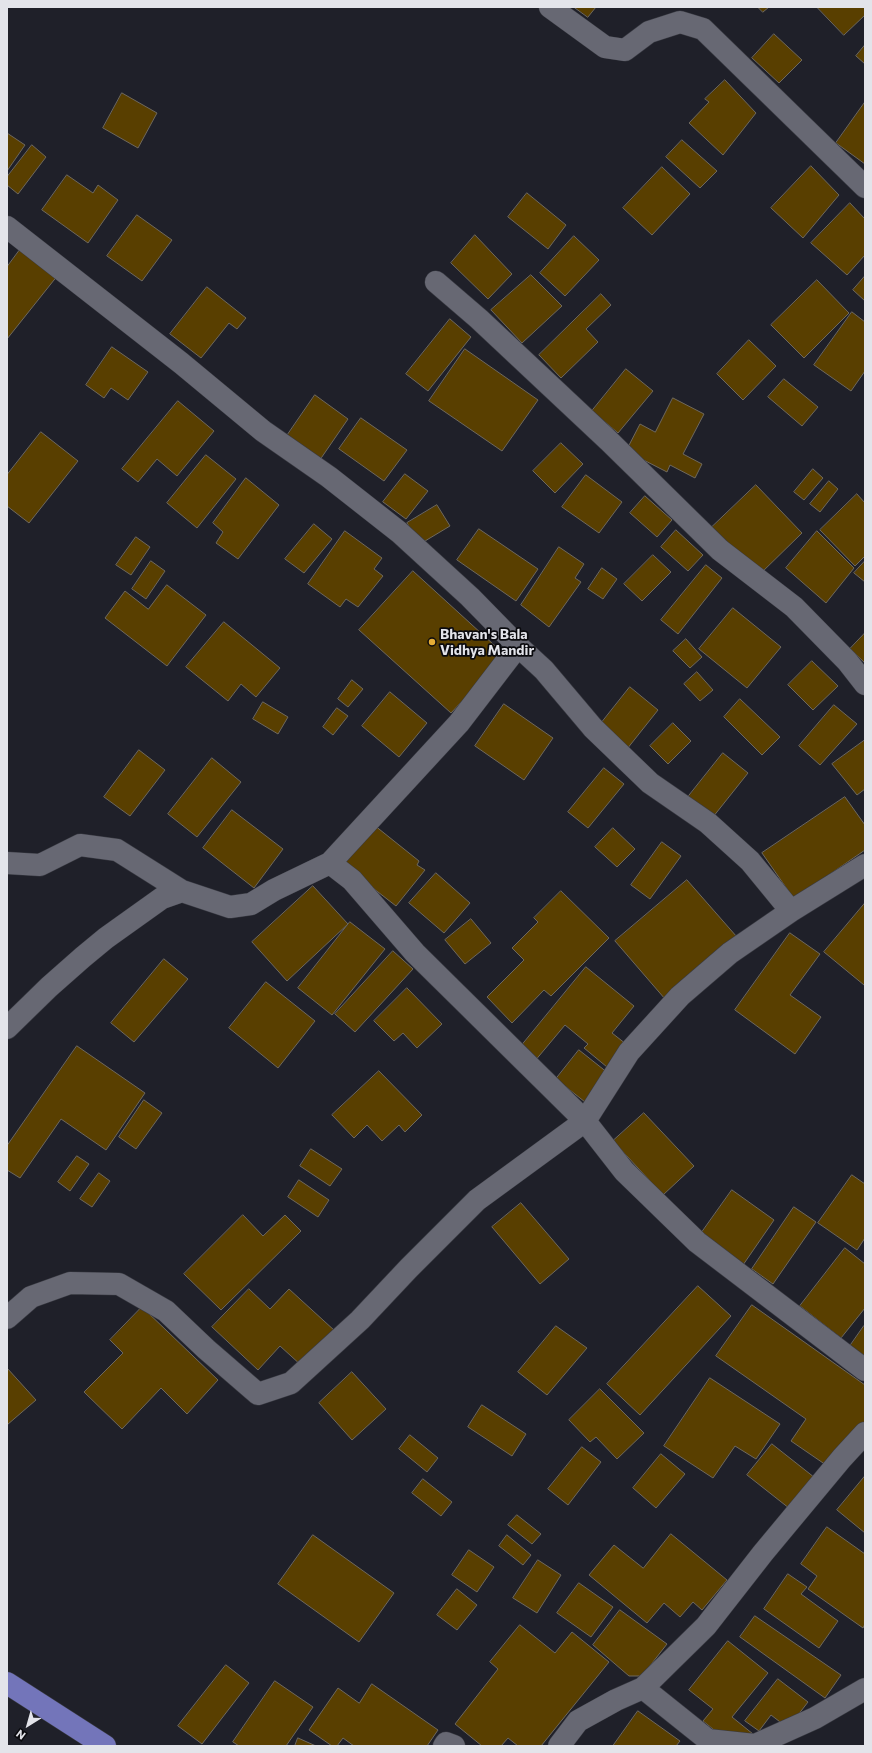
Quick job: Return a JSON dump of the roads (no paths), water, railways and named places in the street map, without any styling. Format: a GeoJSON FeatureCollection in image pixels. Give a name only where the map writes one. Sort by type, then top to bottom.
{"type":"FeatureCollection","features":[{"type":"Feature","properties":{"kind":"main road"},"geometry":{"type":"LineString","coordinates":[[7,1683],[105,1746]]}},
{"type":"Feature","properties":{"kind":"street"},"geometry":{"type":"LineString","coordinates":[[550,7],[605,47],[625,50],[649,32],[680,22],[703,29],[865,187]]}},
{"type":"Feature","properties":{"kind":"street"},"geometry":{"type":"LineString","coordinates":[[7,227],[181,363],[263,431],[329,477],[399,532],[470,597],[544,670],[593,728],[650,783],[708,823],[750,861],[791,911]]}},
{"type":"Feature","properties":{"kind":"street"},"geometry":{"type":"LineString","coordinates":[[436,282],[479,319],[609,441],[720,550],[761,583],[794,606],[847,661],[865,684]]}},
{"type":"Feature","properties":{"kind":"street"},"geometry":{"type":"LineString","coordinates":[[7,863],[40,865],[80,845],[117,850],[182,891],[230,907],[251,904],[274,890],[330,864],[459,723],[518,646]]}},
{"type":"Feature","properties":{"kind":"street"},"geometry":{"type":"LineString","coordinates":[[330,864],[352,880],[415,953],[585,1121],[624,1171],[697,1242],[865,1370]]}},
{"type":"Feature","properties":{"kind":"street"},"geometry":{"type":"LineString","coordinates":[[7,1318],[31,1297],[70,1283],[119,1284],[166,1311],[206,1349],[258,1394],[291,1382],[360,1320],[409,1268],[477,1200],[585,1121],[630,1052],[680,996],[730,953],[791,911],[865,865]]}},
{"type":"Feature","properties":{"kind":"street"},"geometry":{"type":"LineString","coordinates":[[7,1028],[49,987],[106,938],[162,898],[182,891]]}},
{"type":"Feature","properties":{"kind":"street"},"geometry":{"type":"LineString","coordinates":[[559,1746],[578,1721],[616,1700],[643,1688],[706,1626],[763,1553],[842,1458],[865,1433]]}},
{"type":"Feature","properties":{"kind":"street"},"geometry":{"type":"LineString","coordinates":[[643,1688],[708,1740],[755,1745],[815,1718],[865,1689]]}},
{"type":"Feature","properties":{"kind":"street"},"geometry":{"type":"LineString","coordinates":[[444,1746],[446,1743],[454,1746]]}},
{"type":"Feature","properties":{"kind":"place","name":"Bhavan's Bala Vidhya Mandir"},"geometry":{"type":"Point","coordinates":[432,642]}}]}
